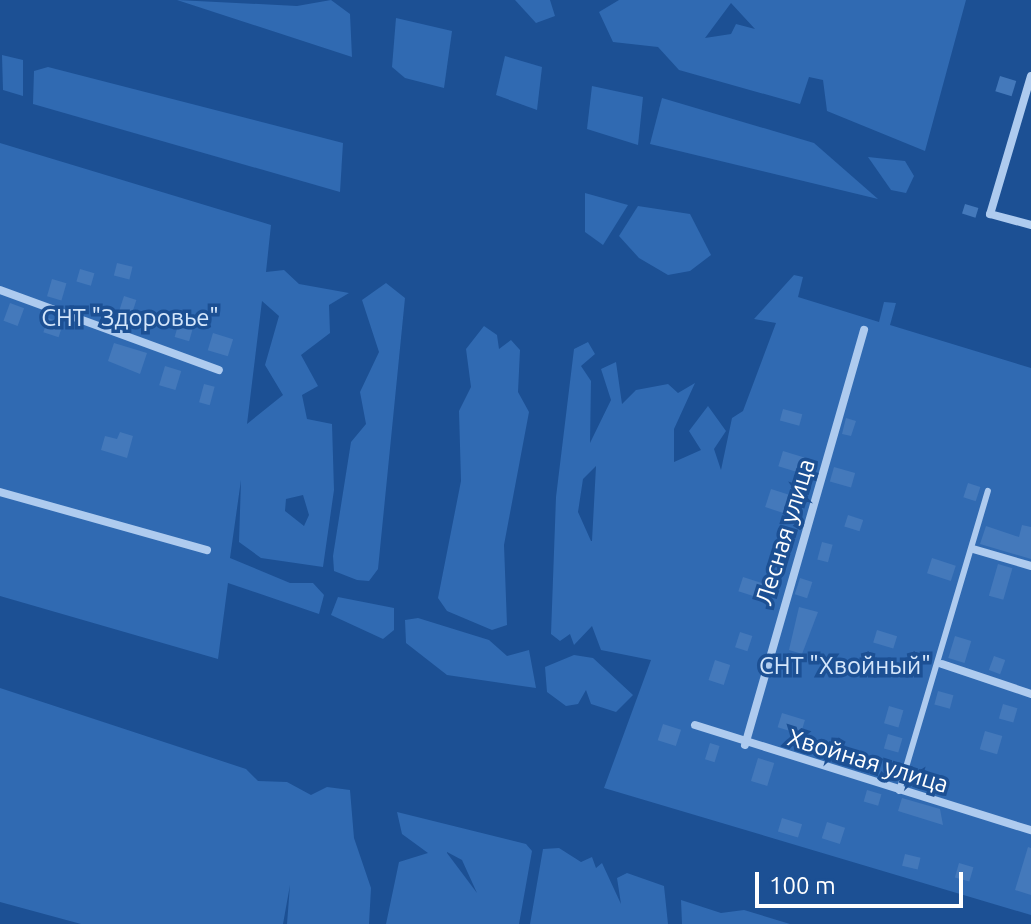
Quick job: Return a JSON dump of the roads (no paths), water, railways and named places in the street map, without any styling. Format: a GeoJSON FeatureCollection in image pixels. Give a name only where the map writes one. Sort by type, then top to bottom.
{"type":"FeatureCollection","features":[{"type":"Feature","properties":{"kind":"street"},"geometry":{"type":"LineString","coordinates":[[1031,76],[990,214],[1031,225]]}},
{"type":"Feature","properties":{"kind":"street"},"geometry":{"type":"LineString","coordinates":[[0,290],[219,370]]}},
{"type":"Feature","properties":{"kind":"street","name":"Лесная улица"},"geometry":{"type":"LineString","coordinates":[[745,745],[864,330]]}},
{"type":"Feature","properties":{"kind":"street"},"geometry":{"type":"LineString","coordinates":[[0,492],[207,550]]}},
{"type":"Feature","properties":{"kind":"street"},"geometry":{"type":"LineString","coordinates":[[973,549],[1031,566]]}},
{"type":"Feature","properties":{"kind":"street"},"geometry":{"type":"LineString","coordinates":[[942,664],[1031,694]]}},
{"type":"Feature","properties":{"kind":"street","name":"Хвойная улица"},"geometry":{"type":"LineString","coordinates":[[695,725],[745,745],[1031,830]]}},
{"type":"Feature","properties":{"kind":"lane"},"geometry":{"type":"LineString","coordinates":[[899,791],[942,664],[988,491]]}},
{"type":"Feature","properties":{"kind":"park label","name":"СНТ \"Здоровье\""},"geometry":{"type":"Point","coordinates":[130,318]}},
{"type":"Feature","properties":{"kind":"park label","name":"СНТ \"Хвойный\""},"geometry":{"type":"Point","coordinates":[845,666]}}]}
